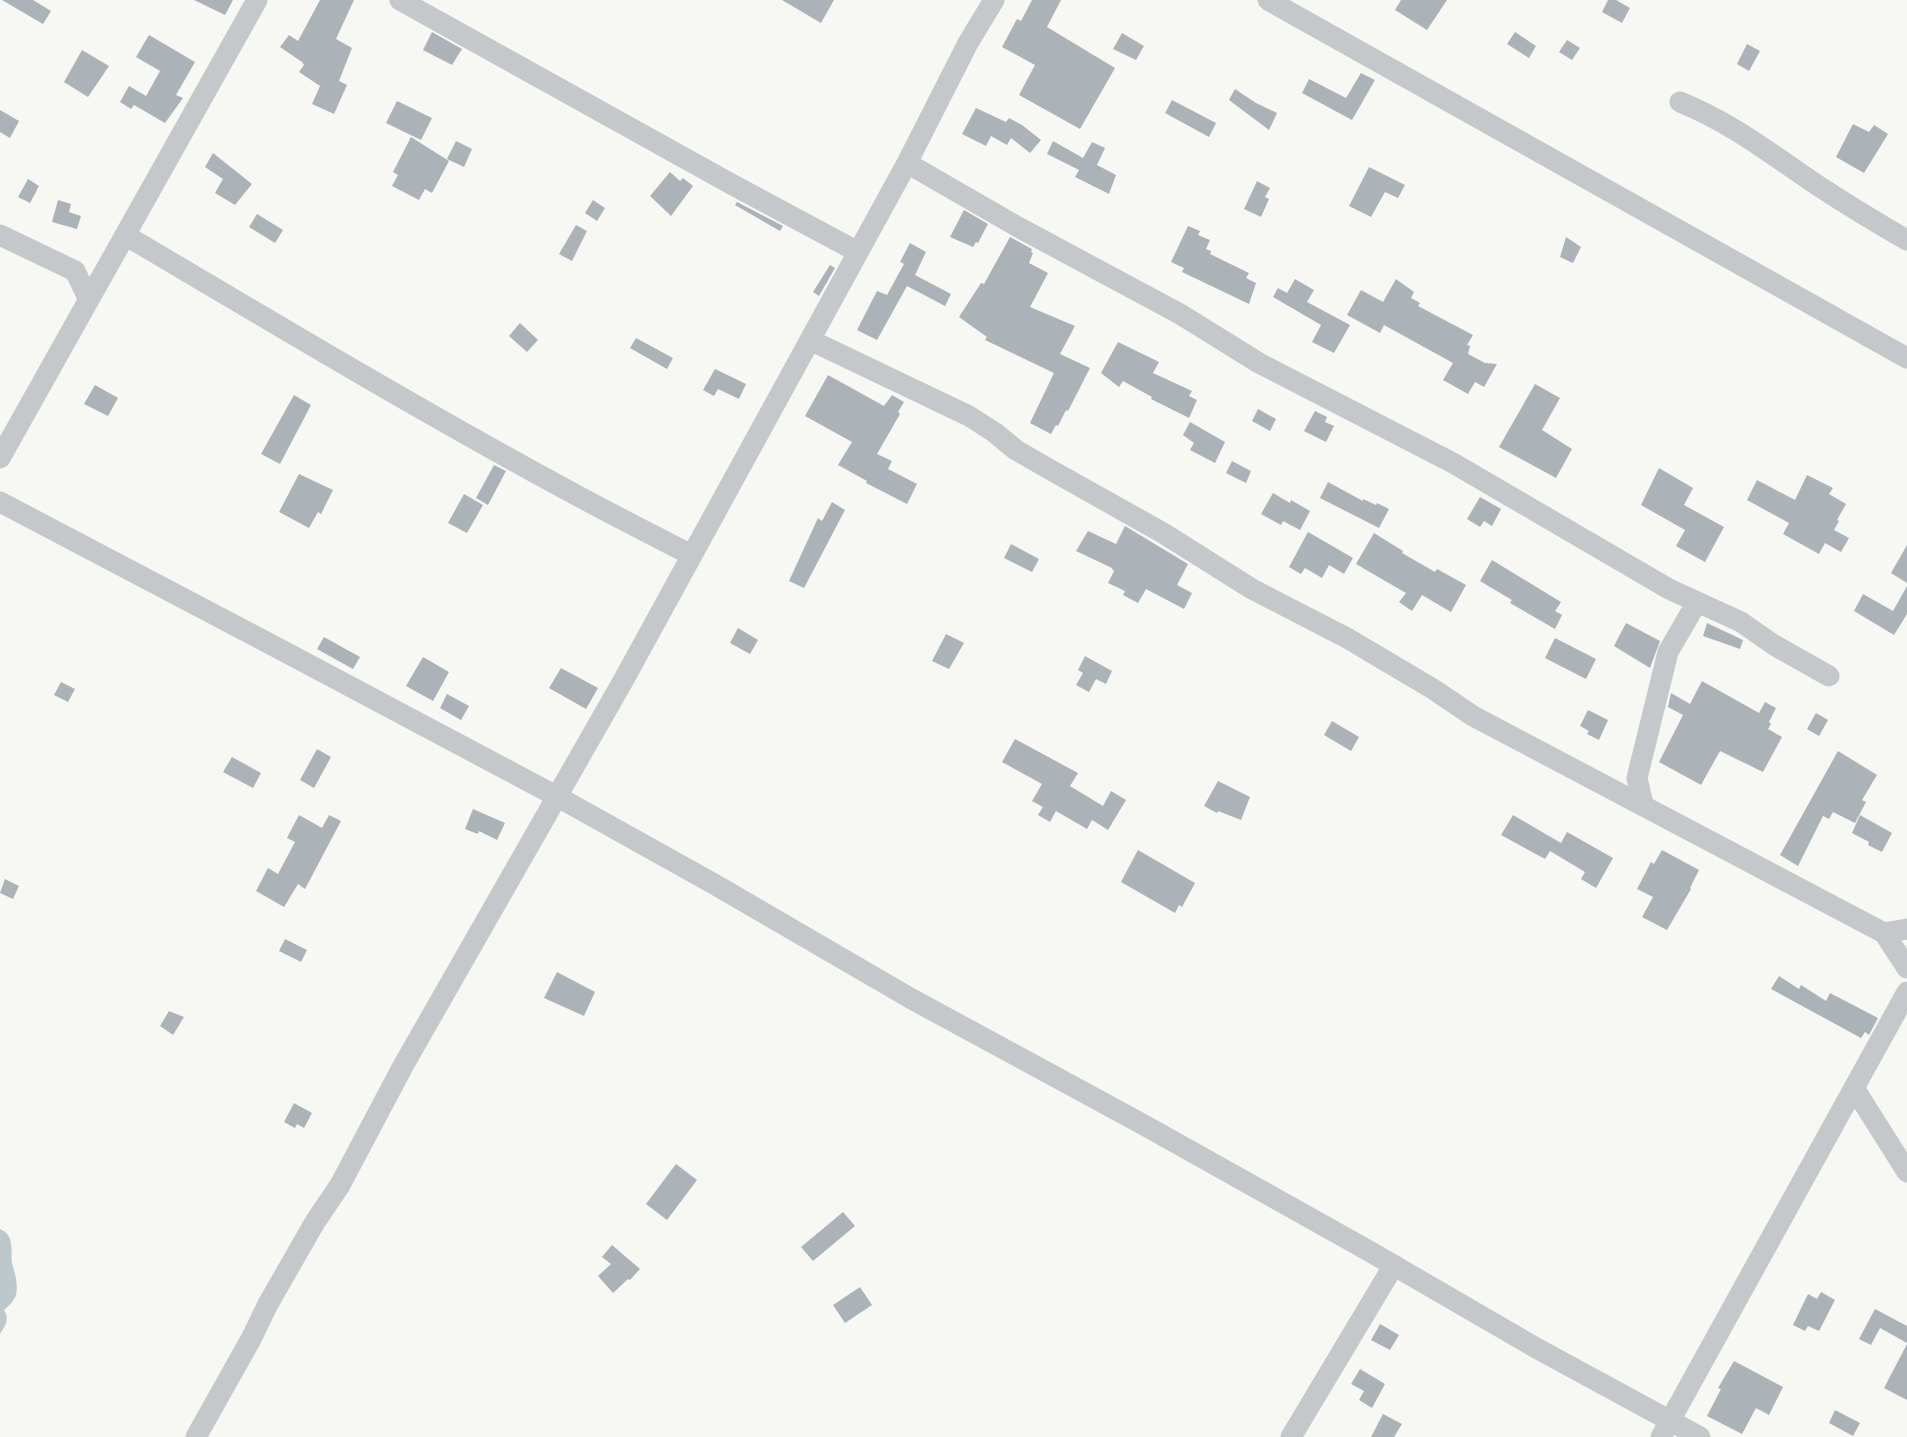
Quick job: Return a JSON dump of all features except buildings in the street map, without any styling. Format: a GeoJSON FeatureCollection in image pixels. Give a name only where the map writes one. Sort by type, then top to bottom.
{"type":"FeatureCollection","features":[{"type":"Feature","properties":{"kind":"street"},"geometry":{"type":"LineString","coordinates":[[0,458],[257,0]]}},
{"type":"Feature","properties":{"kind":"street"},"geometry":{"type":"LineString","coordinates":[[400,0],[722,180],[858,252]]}},
{"type":"Feature","properties":{"kind":"street"},"geometry":{"type":"LineString","coordinates":[[196,1437],[268,1304],[315,1222],[340,1185],[403,1066],[558,797],[907,163],[968,43],[994,0]]}},
{"type":"Feature","properties":{"kind":"street"},"geometry":{"type":"LineString","coordinates":[[1269,0],[1907,358]]}},
{"type":"Feature","properties":{"kind":"street"},"geometry":{"type":"LineString","coordinates":[[1680,102],[1709,113],[1769,150],[1817,185],[1907,240]]}},
{"type":"Feature","properties":{"kind":"street"},"geometry":{"type":"LineString","coordinates":[[907,163],[1018,227],[1180,314],[1259,363],[1453,463],[1670,589],[1741,622],[1774,645],[1829,676]]}},
{"type":"Feature","properties":{"kind":"street"},"geometry":{"type":"LineString","coordinates":[[0,235],[75,271],[89,300]]}},
{"type":"Feature","properties":{"kind":"street"},"geometry":{"type":"LineString","coordinates":[[125,235],[467,435],[691,555]]}},
{"type":"Feature","properties":{"kind":"street"},"geometry":{"type":"LineString","coordinates":[[75,271],[112,259]]}},
{"type":"Feature","properties":{"kind":"street"},"geometry":{"type":"LineString","coordinates":[[810,340],[969,416],[1016,450],[1049,470],[1162,533],[1252,589],[1347,638],[1433,689],[1473,716],[1884,933],[1907,968]]}},
{"type":"Feature","properties":{"kind":"street"},"geometry":{"type":"LineString","coordinates":[[0,502],[558,797],[714,884],[909,998],[1144,1125],[1394,1265],[1538,1349],[1666,1429],[1700,1437]]}},
{"type":"Feature","properties":{"kind":"street"},"geometry":{"type":"LineString","coordinates":[[1643,804],[1637,778],[1668,652],[1697,602]]}},
{"type":"Feature","properties":{"kind":"street"},"geometry":{"type":"LineString","coordinates":[[1884,933],[1907,929]]}},
{"type":"Feature","properties":{"kind":"street"},"geometry":{"type":"LineString","coordinates":[[1666,1429],[1907,992]]}},
{"type":"Feature","properties":{"kind":"street"},"geometry":{"type":"LineString","coordinates":[[1854,1088],[1907,1172]]}},
{"type":"Feature","properties":{"kind":"street"},"geometry":{"type":"LineString","coordinates":[[1291,1437],[1394,1265]]}},
{"type":"Feature","properties":{"kind":"shaded area"},"geometry":{"type":"Polygon","coordinates":[[[0,1229],[9,1236],[11,1241],[17,1288],[14,1299],[4,1310],[7,1320],[0,1334],[0,1229]]]}}]}
